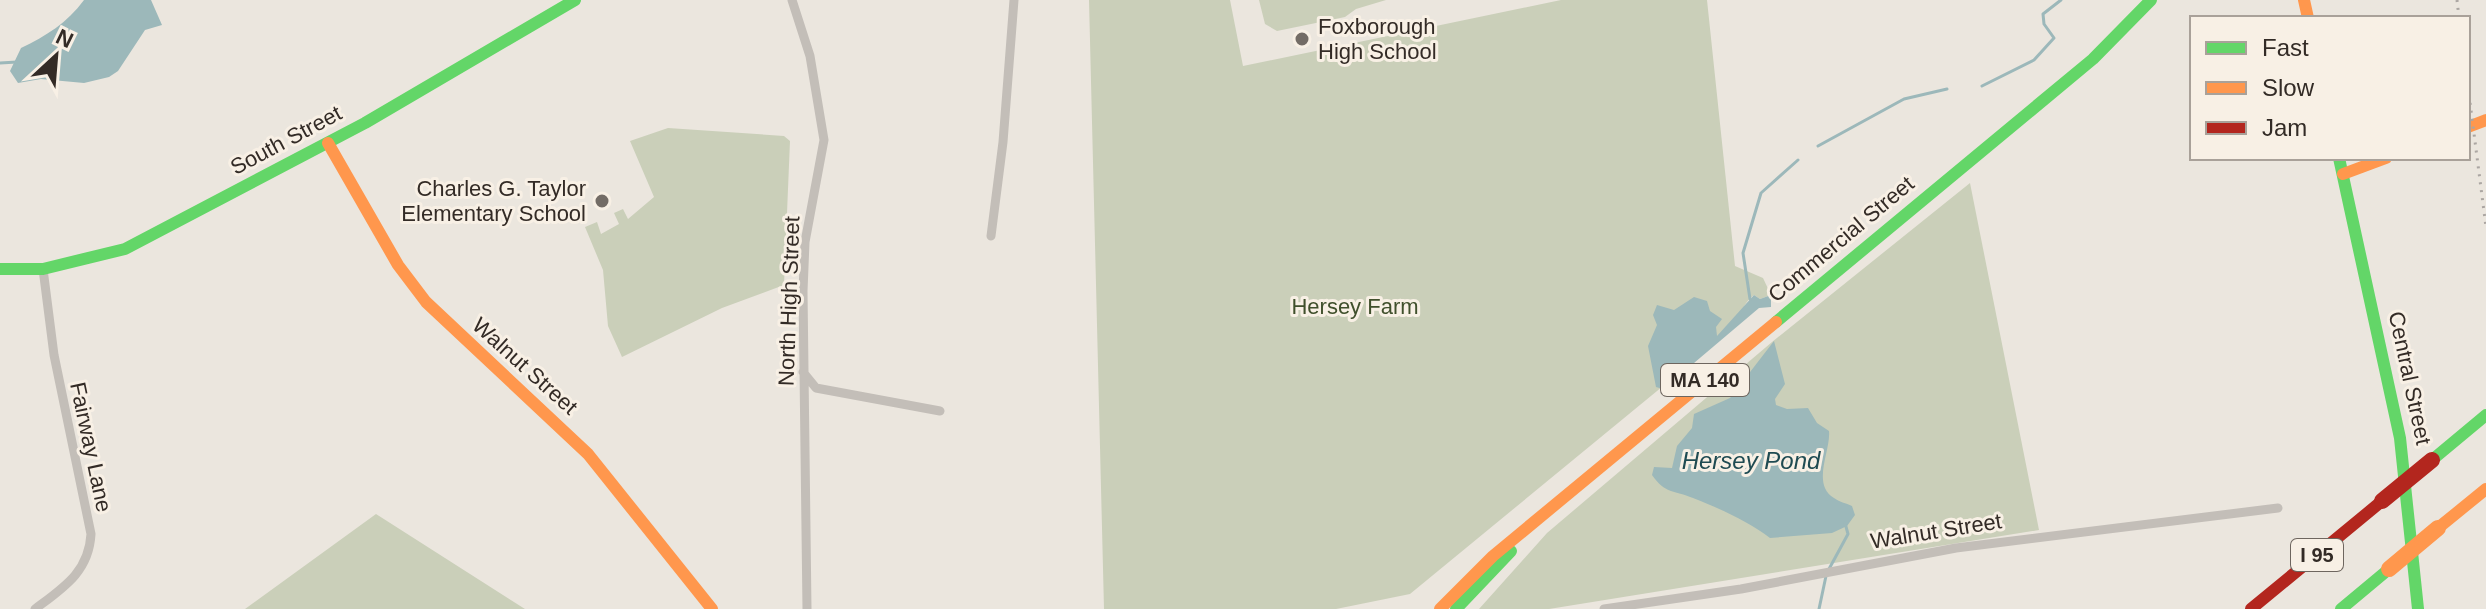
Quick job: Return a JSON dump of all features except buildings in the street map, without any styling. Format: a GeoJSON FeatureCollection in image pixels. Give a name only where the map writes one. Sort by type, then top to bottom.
{"type":"FeatureCollection","features":[{"type":"Feature","properties":{"kind":"main road","name":"South Street"},"geometry":{"type":"LineString","coordinates":[[0,269],[43,269],[125,249],[328,143],[575,0]]}},
{"type":"Feature","properties":{"kind":"main road","name":"Commercial Street"},"geometry":{"type":"LineString","coordinates":[[1440,609],[1478,569],[2093,59],[2151,0]]}},
{"type":"Feature","properties":{"kind":"main road","name":"Walnut Street"},"geometry":{"type":"LineString","coordinates":[[328,143],[398,265],[426,302],[588,454],[712,609]]}},
{"type":"Feature","properties":{"kind":"main road"},"geometry":{"type":"LineString","coordinates":[[2341,166],[2375,160]]}},
{"type":"Feature","properties":{"kind":"main road","name":"Central Street"},"geometry":{"type":"LineString","coordinates":[[2341,166],[2400,433],[2415,551],[2418,609]]}},
{"type":"Feature","properties":{"kind":"main road","name":"I 95"},"geometry":{"type":"LineString","coordinates":[[2251,609],[2486,415]]}},
{"type":"Feature","properties":{"kind":"main road","name":"I 95"},"geometry":{"type":"LineString","coordinates":[[2341,609],[2486,489]]}},
{"type":"Feature","properties":{"kind":"main road","name":"Commercial Street"},"geometry":{"type":"LineString","coordinates":[[1456,609],[1553,506]]}},
{"type":"Feature","properties":{"kind":"street","name":"North High Street"},"geometry":{"type":"LineString","coordinates":[[792,0],[810,56],[824,140],[805,242],[803,372],[807,609]]}},
{"type":"Feature","properties":{"kind":"street"},"geometry":{"type":"LineString","coordinates":[[991,236],[1003,142],[1014,0]]}},
{"type":"Feature","properties":{"kind":"street","name":"Fairway Lane"},"geometry":{"type":"LineString","coordinates":[[35,609],[83,569],[90,552],[91,534],[54,355],[43,269]]}},
{"type":"Feature","properties":{"kind":"street"},"geometry":{"type":"LineString","coordinates":[[803,372],[816,388],[940,411]]}},
{"type":"Feature","properties":{"kind":"street","name":"Walnut Street"},"geometry":{"type":"LineString","coordinates":[[1604,609],[1637,607],[1956,548],[2278,508]]}},
{"type":"Feature","properties":{"kind":"green space","name":"Hersey Farm"},"geometry":{"type":"Polygon","coordinates":[[[1089,0],[1230,0],[1243,66],[1561,0],[1707,0],[1735,266],[1763,278],[1771,295],[1760,299],[1754,295],[1744,307],[1741,322],[1410,594],[1336,609],[1104,609],[1089,0]]]}},
{"type":"Feature","properties":{"kind":"green space"},"geometry":{"type":"Polygon","coordinates":[[[1259,0],[1386,0],[1356,9],[1345,17],[1277,31],[1265,24],[1259,0]]]}},
{"type":"Feature","properties":{"kind":"green space"},"geometry":{"type":"Polygon","coordinates":[[[668,128],[784,136],[790,141],[784,285],[722,308],[622,357],[608,326],[603,270],[585,227],[597,222],[601,234],[619,224],[614,213],[623,209],[628,219],[654,197],[630,141],[668,128]]]}},
{"type":"Feature","properties":{"kind":"green space"},"geometry":{"type":"Polygon","coordinates":[[[1970,183],[2039,530],[1549,609],[1479,609],[1547,533],[1772,342],[1970,183]]]}},
{"type":"Feature","properties":{"kind":"green space"},"geometry":{"type":"Polygon","coordinates":[[[376,514],[525,609],[245,609],[376,514]]]}},
{"type":"Feature","properties":{"kind":"water"},"geometry":{"type":"Polygon","coordinates":[[[84,0],[151,0],[162,25],[145,30],[118,71],[109,77],[84,83],[41,79],[18,83],[10,71],[21,48],[56,28],[84,0]]]}},
{"type":"Feature","properties":{"kind":"water","name":"Hersey Pond"},"geometry":{"type":"Polygon","coordinates":[[[1754,295],[1760,299],[1771,295],[1771,307],[1759,308],[1663,389],[1656,387],[1648,346],[1657,325],[1653,315],[1657,305],[1674,310],[1694,297],[1707,301],[1710,311],[1722,319],[1716,327],[1717,336],[1754,295]]]}},
{"type":"Feature","properties":{"kind":"water","name":"Hersey Pond"},"geometry":{"type":"Polygon","coordinates":[[[1774,341],[1785,384],[1775,399],[1776,405],[1787,409],[1808,408],[1817,423],[1829,431],[1824,484],[1834,498],[1852,506],[1855,515],[1847,526],[1832,533],[1770,538],[1723,511],[1666,489],[1652,475],[1654,467],[1672,468],[1677,446],[1692,428],[1694,414],[1730,398],[1774,341]]]}},
{"type":"Feature","properties":{"kind":"waterway"},"geometry":{"type":"LineString","coordinates":[[1982,86],[2034,60],[2054,38],[2044,24],[2043,14],[2061,0]]}},
{"type":"Feature","properties":{"kind":"waterway"},"geometry":{"type":"LineString","coordinates":[[0,63],[17,62]]}},
{"type":"Feature","properties":{"kind":"waterway"},"geometry":{"type":"LineString","coordinates":[[1818,146],[1904,99],[1947,89]]}},
{"type":"Feature","properties":{"kind":"waterway"},"geometry":{"type":"LineString","coordinates":[[1750,299],[1743,253],[1761,193],[1798,160]]}},
{"type":"Feature","properties":{"kind":"waterway"},"geometry":{"type":"LineString","coordinates":[[1829,569],[1848,534],[1845,523]]}},
{"type":"Feature","properties":{"kind":"waterway"},"geometry":{"type":"LineString","coordinates":[[1819,609],[1826,576]]}},
{"type":"Feature","properties":{"kind":"railway"},"geometry":{"type":"LineString","coordinates":[[2457,0],[2459,16]]}},
{"type":"Feature","properties":{"kind":"railway"},"geometry":{"type":"LineString","coordinates":[[2470,103],[2486,227]]}},
{"type":"Feature","properties":{"kind":"traffic: fast"},"geometry":{"type":"LineString","coordinates":[[0,269],[43,269],[125,249],[365,123],[575,0]]}},
{"type":"Feature","properties":{"kind":"traffic: fast"},"geometry":{"type":"LineString","coordinates":[[1776,322],[2093,59],[2151,0]]}},
{"type":"Feature","properties":{"kind":"traffic: fast"},"geometry":{"type":"LineString","coordinates":[[2339,160],[2400,438],[2418,609]]}},
{"type":"Feature","properties":{"kind":"traffic: fast"},"geometry":{"type":"LineString","coordinates":[[2432,460],[2486,415]]}},
{"type":"Feature","properties":{"kind":"traffic: fast"},"geometry":{"type":"LineString","coordinates":[[1456,609],[1511,551]]}},
{"type":"Feature","properties":{"kind":"traffic: fast"},"geometry":{"type":"LineString","coordinates":[[2341,609],[2389,569]]}},
{"type":"Feature","properties":{"kind":"traffic: slow"},"geometry":{"type":"LineString","coordinates":[[2304,0],[2308,16]]}},
{"type":"Feature","properties":{"kind":"traffic: slow"},"geometry":{"type":"LineString","coordinates":[[2470,126],[2486,120]]}},
{"type":"Feature","properties":{"kind":"traffic: slow"},"geometry":{"type":"LineString","coordinates":[[328,143],[398,265],[426,302],[588,454],[712,609]]}},
{"type":"Feature","properties":{"kind":"traffic: slow"},"geometry":{"type":"LineString","coordinates":[[2343,174],[2381,160]]}},
{"type":"Feature","properties":{"kind":"traffic: slow"},"geometry":{"type":"LineString","coordinates":[[1440,609],[1493,556],[1776,322]]}},
{"type":"Feature","properties":{"kind":"traffic: slow"},"geometry":{"type":"LineString","coordinates":[[2438,528],[2486,489]]}},
{"type":"Feature","properties":{"kind":"traffic: slow"},"geometry":{"type":"LineString","coordinates":[[2389,569],[2438,528]]}},
{"type":"Feature","properties":{"kind":"traffic: jam"},"geometry":{"type":"LineString","coordinates":[[2382,501],[2432,460]]}},
{"type":"Feature","properties":{"kind":"traffic: jam"},"geometry":{"type":"LineString","coordinates":[[2251,609],[2382,501]]}},
{"type":"Feature","properties":{"kind":"place","name":"Foxborough High School"},"geometry":{"type":"Point","coordinates":[1302,39]}},
{"type":"Feature","properties":{"kind":"place","name":"Charles G. Taylor Elementary School"},"geometry":{"type":"Point","coordinates":[602,201]}}]}
